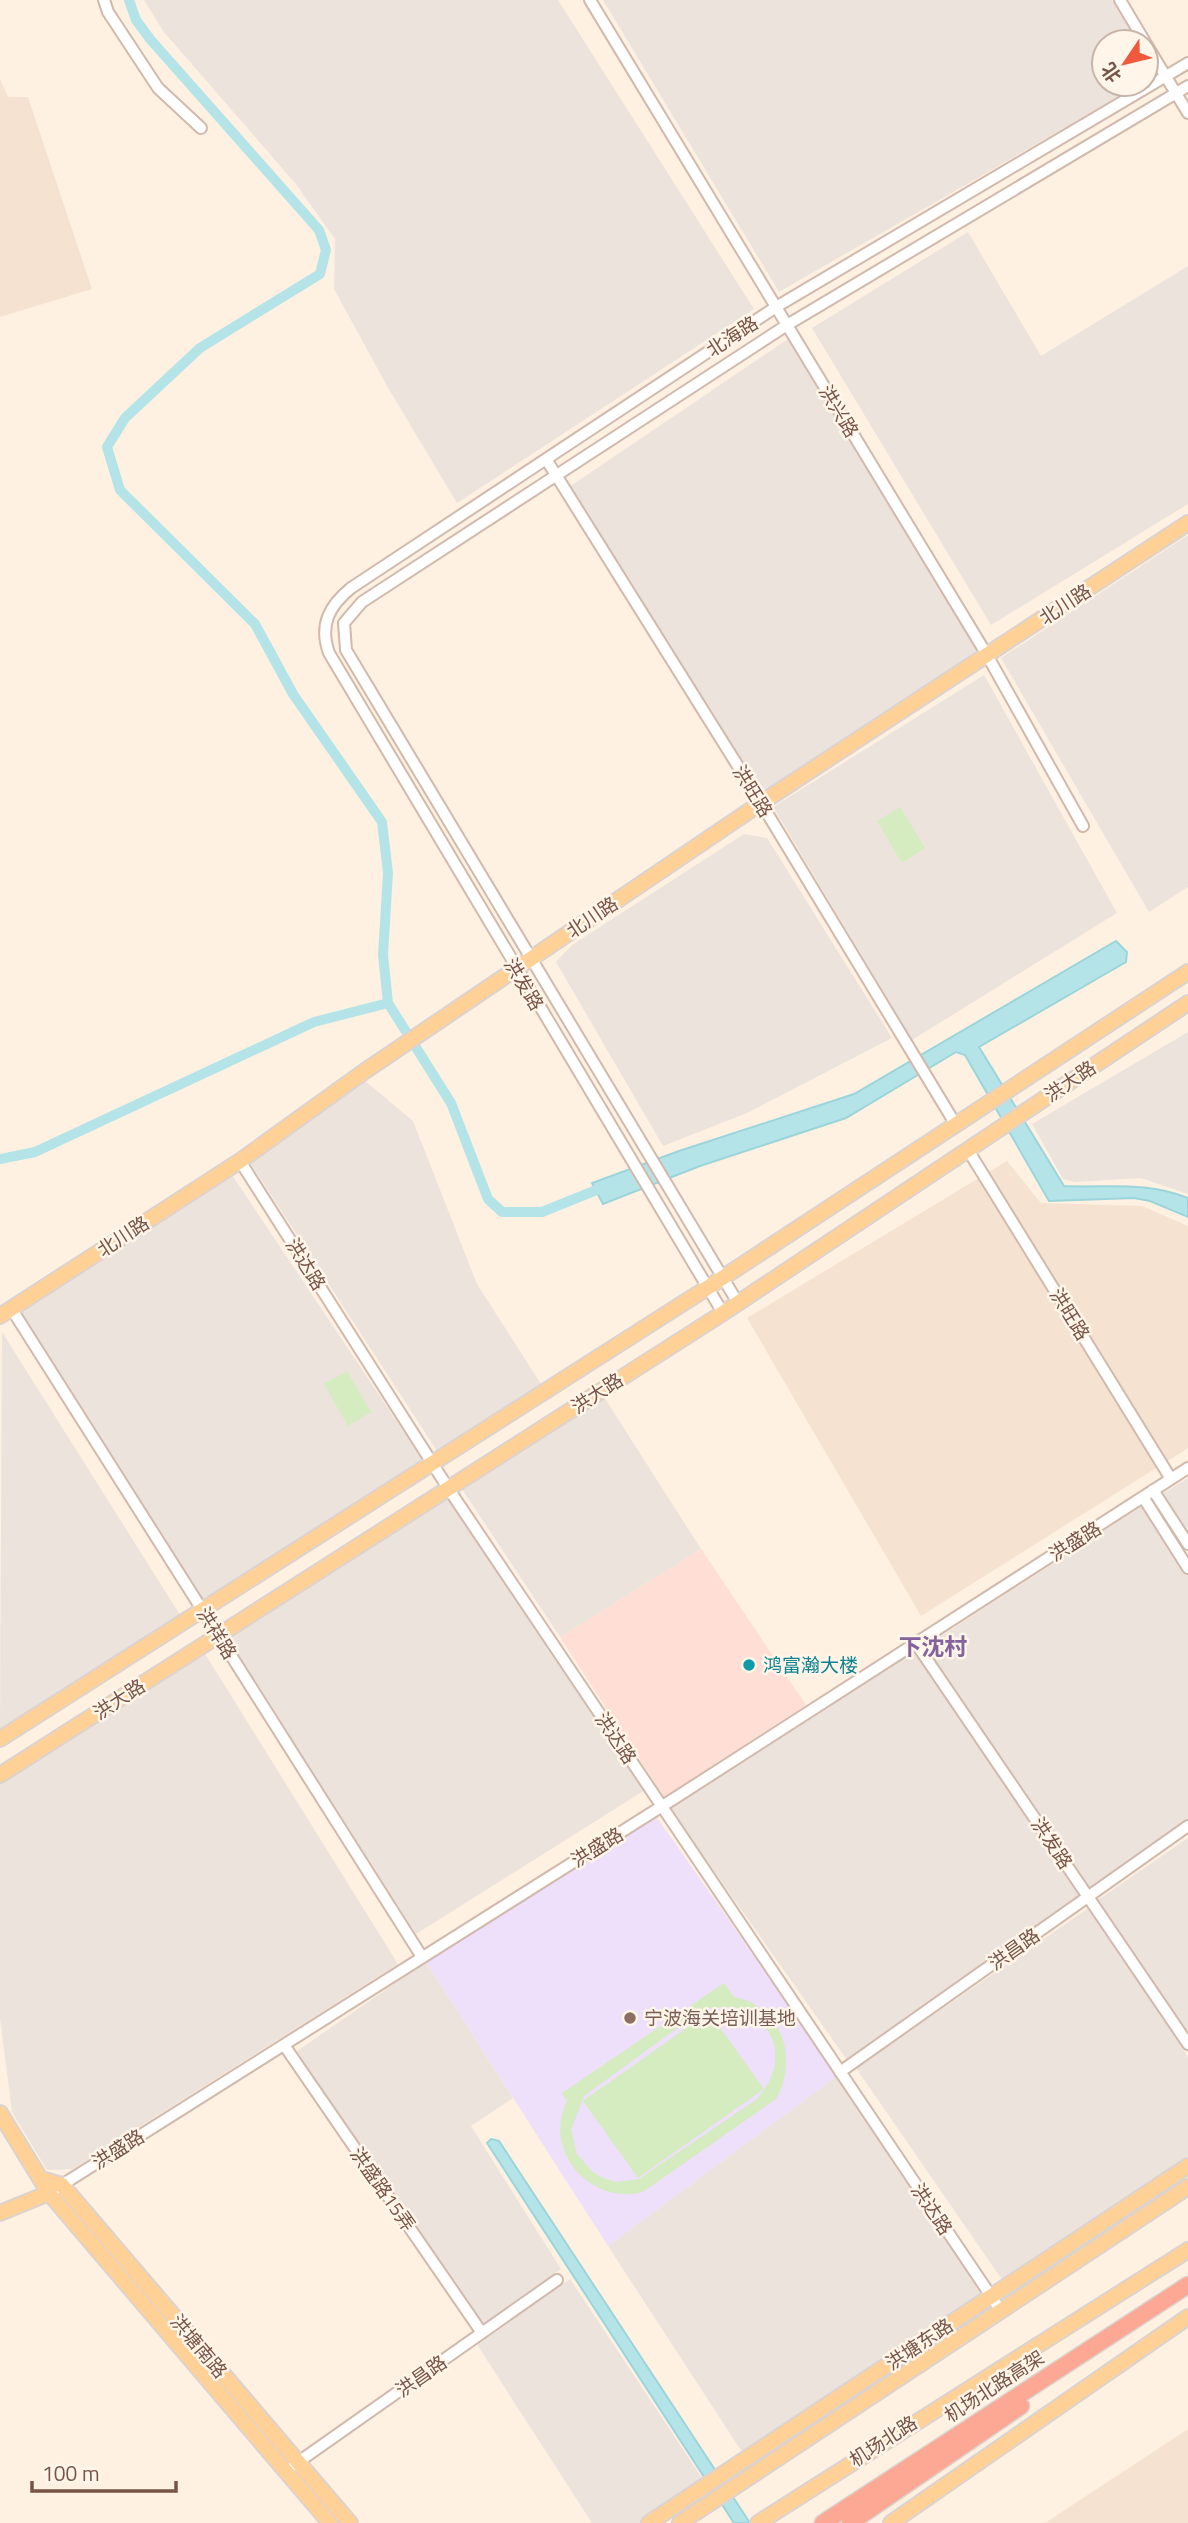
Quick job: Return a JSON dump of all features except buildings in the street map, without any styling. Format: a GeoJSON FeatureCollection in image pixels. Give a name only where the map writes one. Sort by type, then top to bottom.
{"type":"FeatureCollection","features":[{"type":"Feature","properties":{"kind":"highway"},"geometry":{"type":"LineString","coordinates":[[1170,2297],[1188,2279]]}},
{"type":"Feature","properties":{"kind":"highway","name":"机场北路高架"},"geometry":{"type":"LineString","coordinates":[[823,2523],[1188,2285]]}},
{"type":"Feature","properties":{"kind":"highway","name":"机场北路高架"},"geometry":{"type":"LineString","coordinates":[[850,2523],[1188,2292]]}},
{"type":"Feature","properties":{"kind":"main road","name":"北川路"},"geometry":{"type":"LineString","coordinates":[[6,1312],[240,1161],[761,803],[1188,523]]}},
{"type":"Feature","properties":{"kind":"main road","name":"洪大路"},"geometry":{"type":"LineString","coordinates":[[0,1739],[707,1288],[1188,972]]}},
{"type":"Feature","properties":{"kind":"main road","name":"洪大路"},"geometry":{"type":"LineString","coordinates":[[0,1775],[723,1313],[1188,1003]]}},
{"type":"Feature","properties":{"kind":"main road","name":"洪塘南路"},"geometry":{"type":"LineString","coordinates":[[0,2113],[41,2179],[56,2189],[350,2523]]}},
{"type":"Feature","properties":{"kind":"main road","name":"洪塘东路"},"geometry":{"type":"LineString","coordinates":[[649,2523],[1188,2166]]}},
{"type":"Feature","properties":{"kind":"main road","name":"洪塘东路"},"geometry":{"type":"LineString","coordinates":[[680,2523],[1188,2187]]}},
{"type":"Feature","properties":{"kind":"main road","name":"洪塘南路"},"geometry":{"type":"LineString","coordinates":[[56,2189],[330,2523]]}},
{"type":"Feature","properties":{"kind":"main road","name":"洪盛路"},"geometry":{"type":"LineString","coordinates":[[0,2213],[56,2189]]}},
{"type":"Feature","properties":{"kind":"main road","name":"机场北路"},"geometry":{"type":"LineString","coordinates":[[761,2521],[967,2387],[1188,2250]]}},
{"type":"Feature","properties":{"kind":"main road"},"geometry":{"type":"LineString","coordinates":[[891,2523],[1188,2317]]}},
{"type":"Feature","properties":{"kind":"street"},"geometry":{"type":"LineString","coordinates":[[104,0],[108,12],[158,88],[201,128]]}},
{"type":"Feature","properties":{"kind":"street","name":"洪兴路"},"geometry":{"type":"LineString","coordinates":[[590,0],[987,655],[1083,826]]}},
{"type":"Feature","properties":{"kind":"street"},"geometry":{"type":"LineString","coordinates":[[1120,0],[1137,28]]}},
{"type":"Feature","properties":{"kind":"street","name":"北海路"},"geometry":{"type":"LineString","coordinates":[[329,653],[324,630],[340,597],[776,307],[1188,63]]}},
{"type":"Feature","properties":{"kind":"street"},"geometry":{"type":"LineString","coordinates":[[1160,66],[1188,113]]}},
{"type":"Feature","properties":{"kind":"street","name":"北海路"},"geometry":{"type":"LineString","coordinates":[[346,650],[344,623],[362,602],[787,325],[1188,86]]}},
{"type":"Feature","properties":{"kind":"street","name":"洪旺路"},"geometry":{"type":"LineString","coordinates":[[546,459],[761,803],[956,1125]]}},
{"type":"Feature","properties":{"kind":"street","name":"洪发路"},"geometry":{"type":"LineString","coordinates":[[346,650],[529,960],[738,1303]]}},
{"type":"Feature","properties":{"kind":"street","name":"洪发路"},"geometry":{"type":"LineString","coordinates":[[329,653],[723,1313]]}},
{"type":"Feature","properties":{"kind":"street","name":"洪旺路"},"geometry":{"type":"LineString","coordinates":[[968,1150],[1171,1479]]}},
{"type":"Feature","properties":{"kind":"street","name":"洪达路"},"geometry":{"type":"LineString","coordinates":[[240,1161],[432,1464],[1001,2311]]}},
{"type":"Feature","properties":{"kind":"street","name":"洪祥路"},"geometry":{"type":"LineString","coordinates":[[6,1312],[203,1610],[422,1957]]}},
{"type":"Feature","properties":{"kind":"street","name":"洪盛路"},"geometry":{"type":"LineString","coordinates":[[56,2189],[662,1806],[1188,1468]]}},
{"type":"Feature","properties":{"kind":"street"},"geometry":{"type":"LineString","coordinates":[[1153,1490],[1188,1544]]}},
{"type":"Feature","properties":{"kind":"street"},"geometry":{"type":"LineString","coordinates":[[1143,1497],[1188,1568]]}},
{"type":"Feature","properties":{"kind":"street","name":"洪发路"},"geometry":{"type":"LineString","coordinates":[[915,1642],[1188,2044]]}},
{"type":"Feature","properties":{"kind":"street","name":"洪昌路"},"geometry":{"type":"LineString","coordinates":[[840,2071],[1188,1826]]}},
{"type":"Feature","properties":{"kind":"street","name":"洪盛路15弄"},"geometry":{"type":"LineString","coordinates":[[284,2045],[482,2333]]}},
{"type":"Feature","properties":{"kind":"street","name":"洪昌路"},"geometry":{"type":"LineString","coordinates":[[286,2471],[557,2280]]}},
{"type":"Feature","properties":{"kind":"shaded area"},"geometry":{"type":"Polygon","coordinates":[[[144,0],[558,0],[754,309],[457,503],[387,386],[334,289],[335,239],[295,183],[163,31],[144,0]]]}},
{"type":"Feature","properties":{"kind":"shaded area"},"geometry":{"type":"Polygon","coordinates":[[[603,0],[1112,0],[1129,28],[1090,28],[1090,98],[1117,98],[779,292],[603,0]]]}},
{"type":"Feature","properties":{"kind":"shaded area"},"geometry":{"type":"Polygon","coordinates":[[[0,79],[8,97],[28,97],[92,289],[0,317],[0,79]]]}},
{"type":"Feature","properties":{"kind":"shaded area"},"geometry":{"type":"Polygon","coordinates":[[[968,232],[1041,356],[1188,266],[1188,504],[991,625],[812,328],[968,232]]]}},
{"type":"Feature","properties":{"kind":"shaded area"},"geometry":{"type":"Polygon","coordinates":[[[788,339],[979,651],[764,796],[569,487],[788,339]]]}},
{"type":"Feature","properties":{"kind":"shaded area"},"geometry":{"type":"Polygon","coordinates":[[[1188,535],[1188,887],[1149,912],[1001,658],[1188,535]]]}},
{"type":"Feature","properties":{"kind":"shaded area"},"geometry":{"type":"Polygon","coordinates":[[[984,675],[1117,913],[912,1040],[773,807],[984,675]]]}},
{"type":"Feature","properties":{"kind":"shaded area"},"geometry":{"type":"Polygon","coordinates":[[[744,834],[767,838],[892,1038],[747,1113],[663,1146],[556,962],[572,945],[744,834]]]}},
{"type":"Feature","properties":{"kind":"shaded area"},"geometry":{"type":"Polygon","coordinates":[[[1188,1032],[1188,1194],[1141,1178],[1075,1182],[1063,1179],[1032,1124],[1188,1032]]]}},
{"type":"Feature","properties":{"kind":"shaded area"},"geometry":{"type":"Polygon","coordinates":[[[364,1080],[413,1121],[477,1284],[543,1387],[439,1454],[249,1161],[364,1080]]]}},
{"type":"Feature","properties":{"kind":"shaded area"},"geometry":{"type":"Polygon","coordinates":[[[1007,1161],[1041,1203],[1142,1206],[1188,1226],[1188,1448],[921,1616],[747,1318],[1007,1161]]]}},
{"type":"Feature","properties":{"kind":"shaded area"},"geometry":{"type":"Polygon","coordinates":[[[230,1172],[424,1462],[204,1601],[18,1310],[230,1172]]]}},
{"type":"Feature","properties":{"kind":"shaded area"},"geometry":{"type":"Polygon","coordinates":[[[2,1332],[182,1618],[9,1727],[0,1728],[2,1332]]]}},
{"type":"Feature","properties":{"kind":"shaded area"},"geometry":{"type":"Polygon","coordinates":[[[604,1397],[701,1549],[560,1637],[462,1489],[604,1397]]]}},
{"type":"Feature","properties":{"kind":"shaded area"},"geometry":{"type":"Polygon","coordinates":[[[1188,1478],[1188,1539],[1160,1495],[1188,1478]]]}},
{"type":"Feature","properties":{"kind":"shaded area"},"geometry":{"type":"Polygon","coordinates":[[[446,1494],[645,1790],[416,1934],[225,1634],[446,1494]]]}},
{"type":"Feature","properties":{"kind":"shaded area"},"geometry":{"type":"Polygon","coordinates":[[[1145,1504],[1188,1572],[1188,1821],[1089,1892],[924,1647],[1145,1504]]]}},
{"type":"Feature","properties":{"kind":"shaded area"},"geometry":{"type":"Polygon","coordinates":[[[701,1549],[806,1705],[664,1797],[560,1637],[701,1549]]]}},
{"type":"Feature","properties":{"kind":"shaded area"},"geometry":{"type":"Polygon","coordinates":[[[202,1649],[398,1964],[73,2169],[47,2170],[12,2112],[0,2018],[0,1780],[202,1649]]]}},
{"type":"Feature","properties":{"kind":"shaded area"},"geometry":{"type":"Polygon","coordinates":[[[915,1651],[1082,1897],[847,2060],[669,1807],[915,1651]]]}},
{"type":"Feature","properties":{"kind":"shaded area","name":"宁波海关培训基地"},"geometry":{"type":"Polygon","coordinates":[[[655,1815],[838,2075],[608,2246],[426,1962],[655,1815]]]}},
{"type":"Feature","properties":{"kind":"shaded area"},"geometry":{"type":"Polygon","coordinates":[[[1188,1838],[1188,2034],[1096,1901],[1188,1838]]]}},
{"type":"Feature","properties":{"kind":"shaded area"},"geometry":{"type":"Polygon","coordinates":[[[1090,1907],[1188,2057],[1188,2162],[1005,2284],[856,2068],[1090,1907]]]}},
{"type":"Feature","properties":{"kind":"shaded area"},"geometry":{"type":"Polygon","coordinates":[[[426,1962],[513,2098],[471,2126],[561,2269],[483,2324],[439,2264],[297,2051],[426,1962]]]}},
{"type":"Feature","properties":{"kind":"shaded area"},"geometry":{"type":"Polygon","coordinates":[[[838,2075],[984,2293],[742,2452],[608,2246],[838,2075]]]}},
{"type":"Feature","properties":{"kind":"shaded area"},"geometry":{"type":"Polygon","coordinates":[[[570,2279],[704,2481],[643,2523],[592,2523],[476,2343],[570,2279]]]}},
{"type":"Feature","properties":{"kind":"shaded area"},"geometry":{"type":"Polygon","coordinates":[[[1188,2429],[1188,2523],[1045,2523],[1188,2429]]]}},
{"type":"Feature","properties":{"kind":"green space"},"geometry":{"type":"Polygon","coordinates":[[[900,807],[925,848],[902,863],[877,821],[900,807]]]}},
{"type":"Feature","properties":{"kind":"green space"},"geometry":{"type":"Polygon","coordinates":[[[347,1371],[371,1412],[348,1426],[324,1384],[347,1371]]]}},
{"type":"Feature","properties":{"kind":"green space"},"geometry":{"type":"Polygon","coordinates":[[[724,1983],[734,1997],[751,2002],[764,2011],[782,2036],[786,2067],[776,2099],[643,2192],[623,2194],[605,2191],[576,2170],[566,2155],[561,2138],[561,2120],[567,2101],[562,2093],[724,1983]],[[733,2007],[709,2008],[698,2013],[584,2096],[571,2130],[577,2154],[593,2172],[616,2182],[639,2179],[757,2099],[773,2072],[774,2046],[761,2023],[733,2007]]]}},
{"type":"Feature","properties":{"kind":"green space"},"geometry":{"type":"Polygon","coordinates":[[[709,2012],[764,2089],[638,2178],[583,2101],[709,2012]]]}},
{"type":"Feature","properties":{"kind":"water"},"geometry":{"type":"Polygon","coordinates":[[[1116,941],[1127,952],[1126,962],[979,1047],[1064,1186],[1127,1186],[1173,1193],[1188,1198],[1188,1217],[1150,1201],[1134,1198],[1049,1201],[965,1055],[956,1052],[846,1118],[700,1166],[603,1204],[592,1183],[679,1151],[854,1094],[1116,941]]]}},
{"type":"Feature","properties":{"kind":"water"},"geometry":{"type":"Polygon","coordinates":[[[491,2139],[499,2141],[750,2523],[734,2523],[487,2143],[491,2139]]]}},
{"type":"Feature","properties":{"kind":"waterway"},"geometry":{"type":"LineString","coordinates":[[129,0],[136,20],[150,39],[319,230],[326,250],[320,274],[200,348],[125,418],[107,447],[120,490],[255,624],[293,694],[382,822],[388,873],[383,955],[388,1003],[451,1103],[488,1199],[502,1212],[542,1212],[609,1185]]}},
{"type":"Feature","properties":{"kind":"waterway"},"geometry":{"type":"LineString","coordinates":[[0,1159],[35,1152],[314,1022],[388,1003]]}},
{"type":"Feature","properties":{"kind":"place","name":"鸿富瀚大楼"},"geometry":{"type":"Point","coordinates":[749,1665]}},
{"type":"Feature","properties":{"kind":"place","name":"宁波海关培训基地"},"geometry":{"type":"Point","coordinates":[630,2018]}},
{"type":"Feature","properties":{"kind":"district","name":"下沈村"},"geometry":{"type":"Point","coordinates":[933,1647]}}]}
